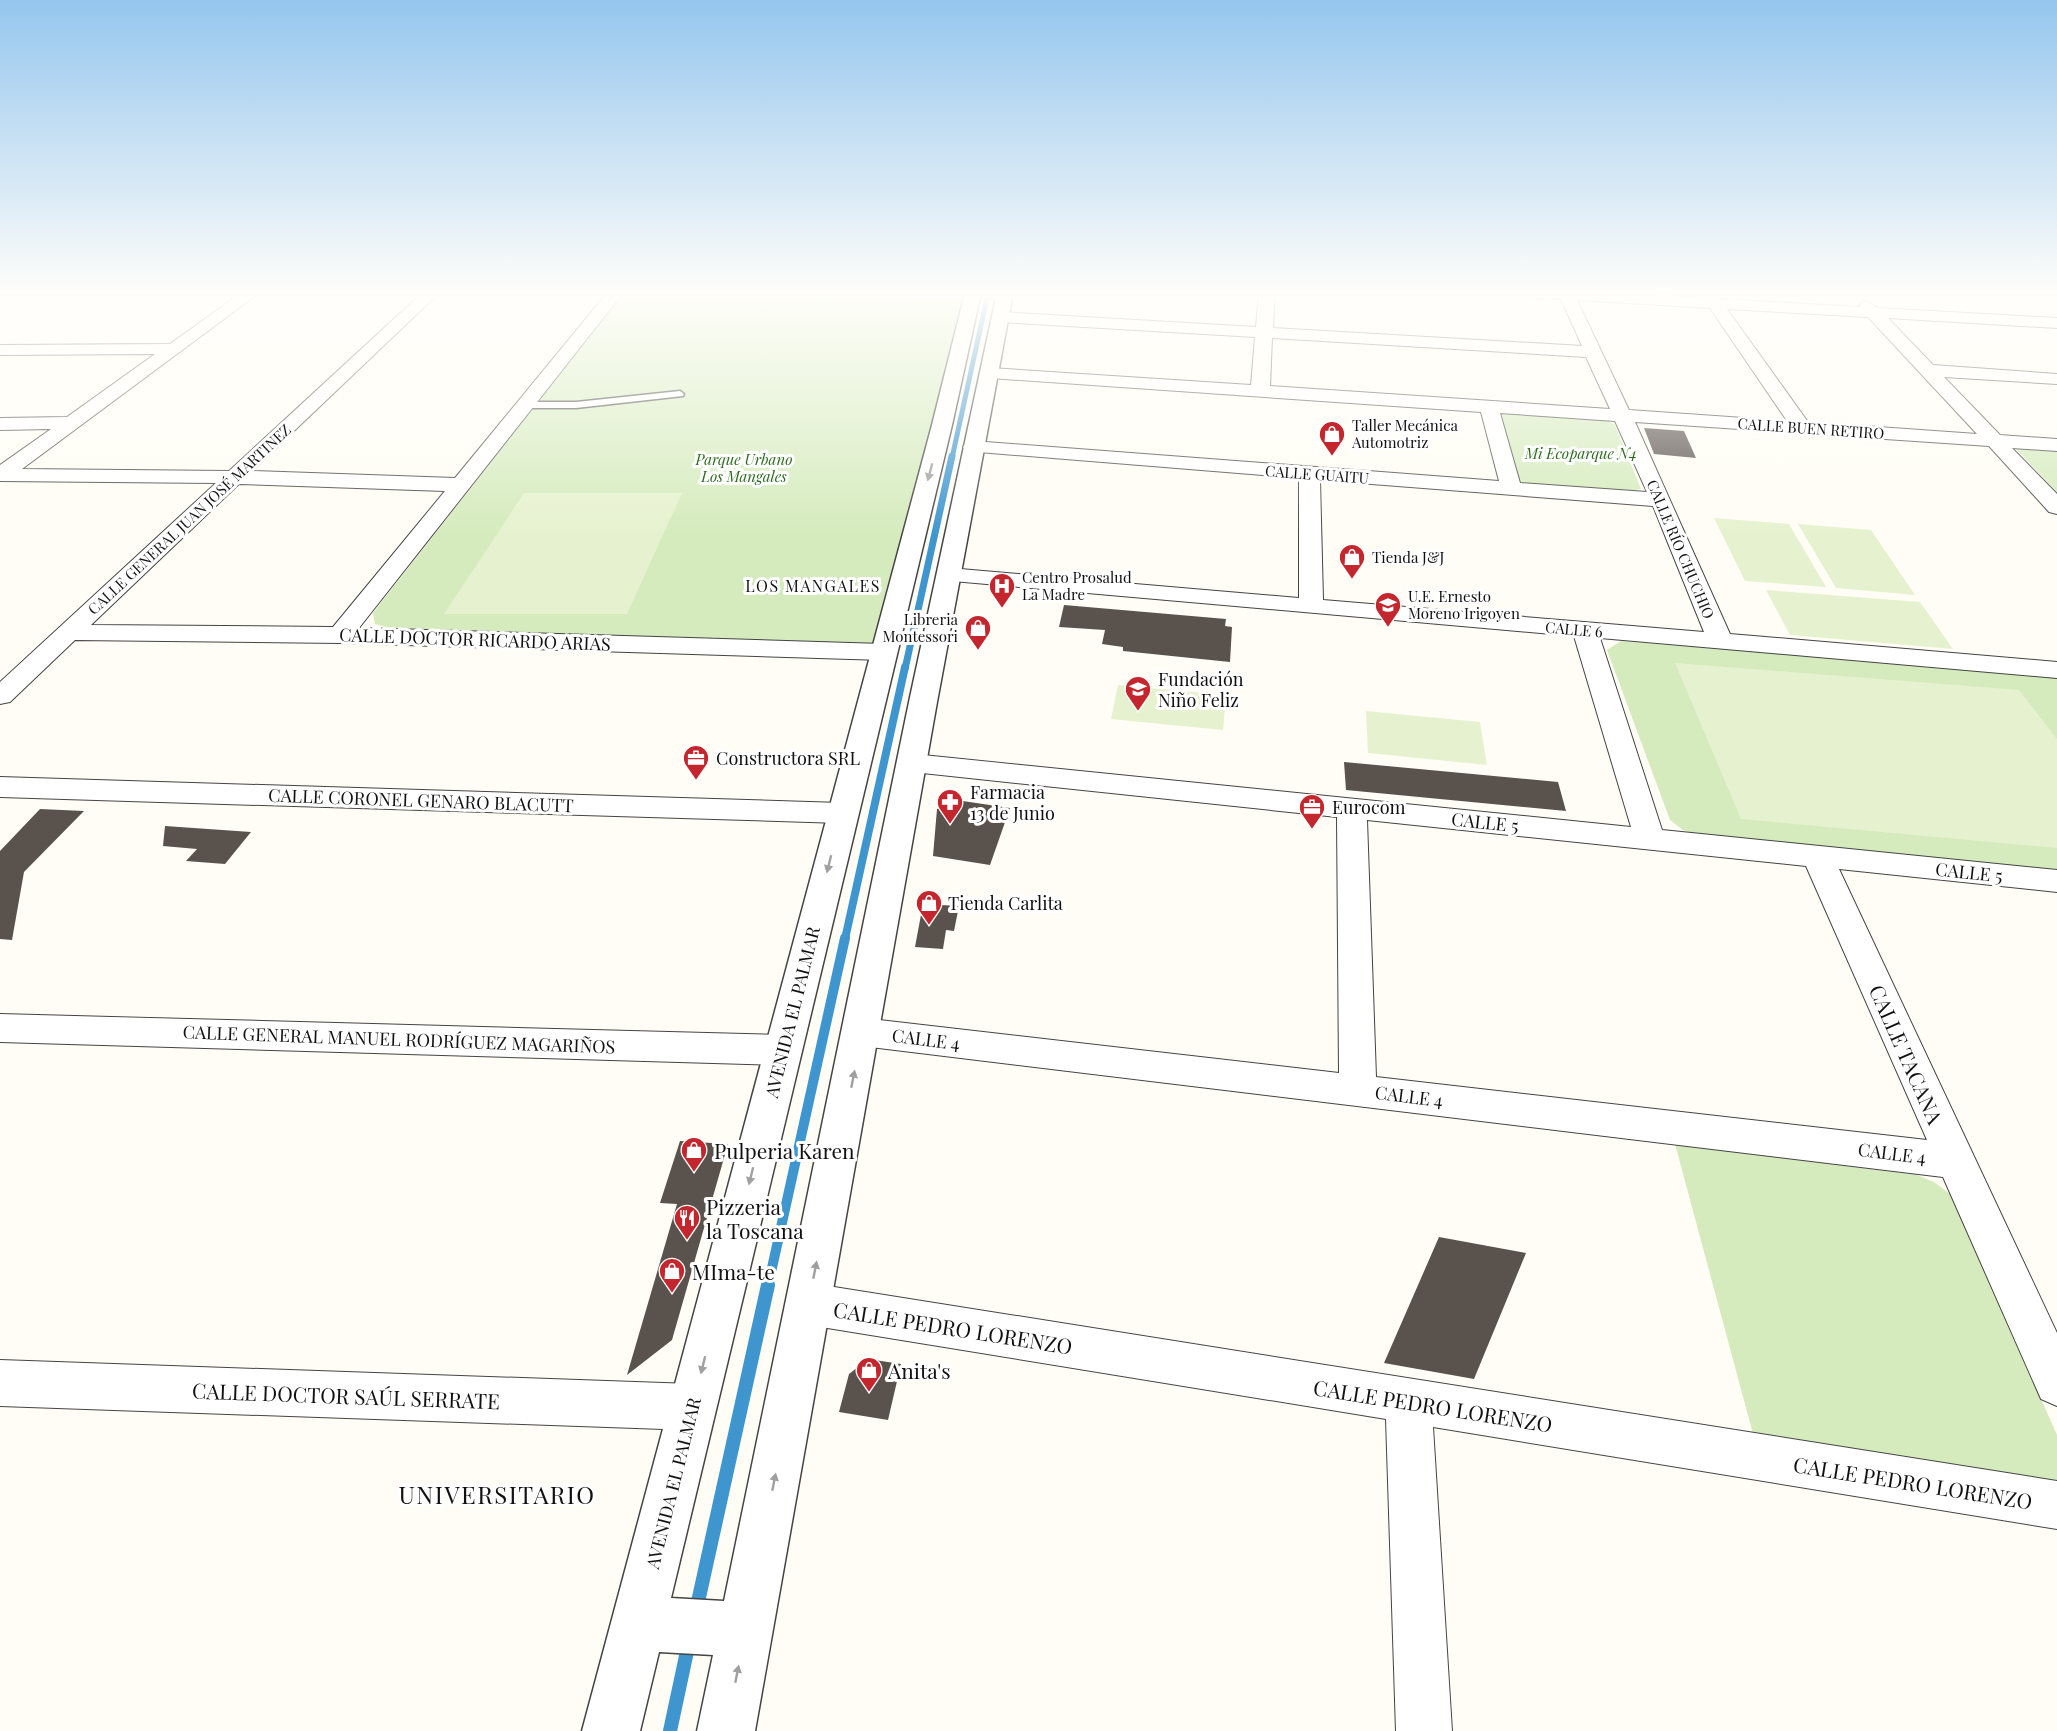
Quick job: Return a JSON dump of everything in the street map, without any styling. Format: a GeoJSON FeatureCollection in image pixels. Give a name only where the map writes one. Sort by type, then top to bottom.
{"type":"FeatureCollection","features":[{"type":"Feature","properties":{"kind":"street"},"geometry":{"type":"LineString","coordinates":[[0,475],[140,374]]}},
{"type":"Feature","properties":{"kind":"street","name":"CALLE GENERAL JUAN JOSÉ MARTINEZ"},"geometry":{"type":"LineString","coordinates":[[0,696],[344,374]]}},
{"type":"Feature","properties":{"kind":"street"},"geometry":{"type":"LineString","coordinates":[[340,635],[550,374]]}},
{"type":"Feature","properties":{"kind":"street","name":"AVENIDA EL PALMAR"},"geometry":{"type":"LineString","coordinates":[[726,1731],[732,1629],[809,1304],[914,763],[917,702],[949,575],[967,374]]}},
{"type":"Feature","properties":{"kind":"street","name":"AVENIDA EL PALMAR"},"geometry":{"type":"LineString","coordinates":[[611,1731],[651,1624],[692,1407],[841,813],[876,701],[882,652],[963,430],[990,374]]}},
{"type":"Feature","properties":{"kind":"street","name":"CALLE BUEN RETIRO"},"geometry":{"type":"LineString","coordinates":[[1001,374],[2057,445]]}},
{"type":"Feature","properties":{"kind":"street"},"geometry":{"type":"LineString","coordinates":[[1260,392],[1261,374]]}},
{"type":"Feature","properties":{"kind":"street","name":"CALLE RÍO CHUCHIO"},"geometry":{"type":"LineString","coordinates":[[1604,374],[1661,500],[1720,641]]}},
{"type":"Feature","properties":{"kind":"street"},"geometry":{"type":"LineString","coordinates":[[1764,374],[1802,428]]}},
{"type":"Feature","properties":{"kind":"street"},"geometry":{"type":"LineString","coordinates":[[1932,374],[2057,507]]}},
{"type":"Feature","properties":{"kind":"street"},"geometry":{"type":"LineString","coordinates":[[1982,374],[2057,379]]}},
{"type":"Feature","properties":{"kind":"street"},"geometry":{"type":"LineString","coordinates":[[1489,407],[1511,488]]}},
{"type":"Feature","properties":{"kind":"street"},"geometry":{"type":"LineString","coordinates":[[0,424],[71,423]]}},
{"type":"Feature","properties":{"kind":"street","name":"CALLE GUAITU"},"geometry":{"type":"LineString","coordinates":[[963,430],[1309,473],[1661,500]]}},
{"type":"Feature","properties":{"kind":"street"},"geometry":{"type":"LineString","coordinates":[[1309,473],[1311,606]]}},
{"type":"Feature","properties":{"kind":"street"},"geometry":{"type":"LineString","coordinates":[[0,475],[204,476],[461,485]]}},
{"type":"Feature","properties":{"kind":"street","name":"CALLE 6"},"geometry":{"type":"LineString","coordinates":[[949,575],[2057,670]]}},
{"type":"Feature","properties":{"kind":"street"},"geometry":{"type":"LineString","coordinates":[[1585,630],[1650,839]]}},
{"type":"Feature","properties":{"kind":"street","name":"CALLE DOCTOR RICARDO ARIAS"},"geometry":{"type":"LineString","coordinates":[[68,632],[340,635],[882,652]]}},
{"type":"Feature","properties":{"kind":"street"},"geometry":{"type":"LineString","coordinates":[[876,701],[917,702]]}},
{"type":"Feature","properties":{"kind":"street","name":"CALLE 5"},"geometry":{"type":"LineString","coordinates":[[914,763],[2057,881]]}},
{"type":"Feature","properties":{"kind":"street","name":"CALLE CORONEL GENARO BLACUTT"},"geometry":{"type":"LineString","coordinates":[[0,787],[841,813]]}},
{"type":"Feature","properties":{"kind":"street"},"geometry":{"type":"LineString","coordinates":[[1352,808],[1358,1090]]}},
{"type":"Feature","properties":{"kind":"street","name":"CALLE TACANA"},"geometry":{"type":"LineString","coordinates":[[1817,856],[2057,1383]]}},
{"type":"Feature","properties":{"kind":"street","name":"CALLE GENERAL MANUEL RODRÍGUEZ MAGARIÑOS"},"geometry":{"type":"LineString","coordinates":[[8,1028],[782,1050]]}},
{"type":"Feature","properties":{"kind":"street","name":"CALLE 4"},"geometry":{"type":"LineString","coordinates":[[862,1032],[1956,1161]]}},
{"type":"Feature","properties":{"kind":"street","name":"CALLE PEDRO LORENZO"},"geometry":{"type":"LineString","coordinates":[[809,1304],[2057,1505]]}},
{"type":"Feature","properties":{"kind":"street","name":"CALLE DOCTOR SAÚL SERRATE"},"geometry":{"type":"LineString","coordinates":[[0,1383],[692,1407]]}},
{"type":"Feature","properties":{"kind":"street"},"geometry":{"type":"LineString","coordinates":[[1408,1401],[1424,1731]]}},
{"type":"Feature","properties":{"kind":"street"},"geometry":{"type":"LineString","coordinates":[[651,1624],[732,1629]]}},
{"type":"Feature","properties":{"kind":"lane"},"geometry":{"type":"LineString","coordinates":[[525,405],[576,405],[680,394]]}},
{"type":"Feature","properties":{"kind":"green space","name":"Parque Urbano Los Mangales"},"geometry":{"type":"Polygon","coordinates":[[[560,374],[945,374],[876,645],[394,629],[375,624],[373,613],[560,374]]]}},
{"type":"Feature","properties":{"kind":"green space","name":"Mi Ecoparque N4"},"geometry":{"type":"Polygon","coordinates":[[[1496,412],[1603,419],[1615,425],[1641,489],[1629,492],[1516,484],[1496,412]]]}},
{"type":"Feature","properties":{"kind":"green space"},"geometry":{"type":"Polygon","coordinates":[[[2020,447],[2057,449],[2057,492],[2016,449],[2020,447]]]}},
{"type":"Feature","properties":{"kind":"green space"},"geometry":{"type":"Polygon","coordinates":[[[524,493],[682,493],[627,614],[444,614],[524,493]]]}},
{"type":"Feature","properties":{"kind":"green space"},"geometry":{"type":"Polygon","coordinates":[[[1714,518],[1789,524],[1826,587],[1745,581],[1714,518]]]}},
{"type":"Feature","properties":{"kind":"green space"},"geometry":{"type":"Polygon","coordinates":[[[1798,524],[1871,530],[1915,595],[1836,588],[1798,524]]]}},
{"type":"Feature","properties":{"kind":"green space"},"geometry":{"type":"Polygon","coordinates":[[[1766,590],[1920,602],[1953,649],[1790,635],[1766,590]]]}},
{"type":"Feature","properties":{"kind":"green space"},"geometry":{"type":"Polygon","coordinates":[[[1621,641],[2057,676],[2057,873],[1702,837],[1683,830],[1670,820],[1607,650],[1621,641]]]}},
{"type":"Feature","properties":{"kind":"green space"},"geometry":{"type":"Polygon","coordinates":[[[1675,663],[2019,690],[2057,739],[2057,848],[1741,819],[1675,663]]]}},
{"type":"Feature","properties":{"kind":"green space"},"geometry":{"type":"Polygon","coordinates":[[[1118,685],[1226,695],[1223,730],[1111,719],[1118,685]]]}},
{"type":"Feature","properties":{"kind":"green space"},"geometry":{"type":"Polygon","coordinates":[[[1366,711],[1480,722],[1487,765],[1368,753],[1366,711]]]}},
{"type":"Feature","properties":{"kind":"green space"},"geometry":{"type":"Polygon","coordinates":[[[1675,1144],[1917,1175],[1934,1182],[1950,1194],[2057,1435],[2057,1493],[1756,1445],[1675,1144]]]}},
{"type":"Feature","properties":{"kind":"building"},"geometry":{"type":"Polygon","coordinates":[[[1644,428],[1684,431],[1696,458],[1654,454],[1644,428]]]}},
{"type":"Feature","properties":{"kind":"building"},"geometry":{"type":"Polygon","coordinates":[[[1064,605],[1226,619],[1225,626],[1232,627],[1230,662],[1123,651],[1123,647],[1102,644],[1105,630],[1059,627],[1064,605]]]}},
{"type":"Feature","properties":{"kind":"building"},"geometry":{"type":"Polygon","coordinates":[[[1344,762],[1558,782],[1566,811],[1346,790],[1344,762]]]}},
{"type":"Feature","properties":{"kind":"building"},"geometry":{"type":"Polygon","coordinates":[[[956,800],[1010,808],[990,865],[933,856],[937,809],[956,800]]]}},
{"type":"Feature","properties":{"kind":"building"},"geometry":{"type":"Polygon","coordinates":[[[40,809],[84,811],[24,872],[12,940],[0,939],[0,851],[40,809]]]}},
{"type":"Feature","properties":{"kind":"building"},"geometry":{"type":"Polygon","coordinates":[[[165,826],[251,832],[225,864],[186,861],[197,849],[163,846],[165,826]]]}},
{"type":"Feature","properties":{"kind":"building"},"geometry":{"type":"Polygon","coordinates":[[[923,904],[959,906],[954,931],[946,930],[943,949],[915,947],[923,904]]]}},
{"type":"Feature","properties":{"kind":"building"},"geometry":{"type":"Polygon","coordinates":[[[680,1141],[728,1144],[672,1340],[627,1375],[677,1204],[660,1203],[680,1141]]]}},
{"type":"Feature","properties":{"kind":"building"},"geometry":{"type":"Polygon","coordinates":[[[1439,1237],[1526,1253],[1474,1379],[1384,1363],[1439,1237]]]}},
{"type":"Feature","properties":{"kind":"building","name":"Anita's"},"geometry":{"type":"Polygon","coordinates":[[[868,1359],[901,1364],[888,1420],[839,1412],[849,1374],[868,1359]]]}},
{"type":"Feature","properties":{"kind":"waterway"},"geometry":{"type":"LineString","coordinates":[[952,458],[970,374]]}},
{"type":"Feature","properties":{"kind":"waterway"},"geometry":{"type":"LineString","coordinates":[[905,669],[952,456]]}},
{"type":"Feature","properties":{"kind":"waterway"},"geometry":{"type":"LineString","coordinates":[[845,939],[905,667]]}},
{"type":"Feature","properties":{"kind":"waterway"},"geometry":{"type":"LineString","coordinates":[[768,1286],[845,938]]}},
{"type":"Feature","properties":{"kind":"waterway"},"geometry":{"type":"LineString","coordinates":[[696,1611],[768,1285]]}},
{"type":"Feature","properties":{"kind":"waterway"},"geometry":{"type":"LineString","coordinates":[[670,1731],[689,1642]]}},
{"type":"Feature","properties":{"kind":"place","name":"Taller Mecánica Automotriz"},"geometry":{"type":"Point","coordinates":[1332,457]}},
{"type":"Feature","properties":{"kind":"place","name":"Tienda J&J"},"geometry":{"type":"Point","coordinates":[1352,580]}},
{"type":"Feature","properties":{"kind":"place","name":"Centro Prosalud La Madre"},"geometry":{"type":"Point","coordinates":[1002,609]}},
{"type":"Feature","properties":{"kind":"place","name":"U.E. Ernesto Moreno Irigoyen"},"geometry":{"type":"Point","coordinates":[1388,628]}},
{"type":"Feature","properties":{"kind":"place","name":"Libreria Montessori"},"geometry":{"type":"Point","coordinates":[978,651]}},
{"type":"Feature","properties":{"kind":"place","name":"Fundación Niño Feliz"},"geometry":{"type":"Point","coordinates":[1138,712]}},
{"type":"Feature","properties":{"kind":"place","name":"Constructora SRL"},"geometry":{"type":"Point","coordinates":[696,781]}},
{"type":"Feature","properties":{"kind":"place","name":"Farmacia 13 de Junio"},"geometry":{"type":"Point","coordinates":[950,825]}},
{"type":"Feature","properties":{"kind":"place","name":"Eurocom"},"geometry":{"type":"Point","coordinates":[1312,830]}},
{"type":"Feature","properties":{"kind":"place","name":"Tienda Carlita"},"geometry":{"type":"Point","coordinates":[929,926]}},
{"type":"Feature","properties":{"kind":"place","name":"Pulperia Karen"},"geometry":{"type":"Point","coordinates":[694,1173]}},
{"type":"Feature","properties":{"kind":"place","name":"Pizzeria la Toscana"},"geometry":{"type":"Point","coordinates":[687,1241]}},
{"type":"Feature","properties":{"kind":"place","name":"MIma-te"},"geometry":{"type":"Point","coordinates":[672,1294]}},
{"type":"Feature","properties":{"kind":"place","name":"Anita's"},"geometry":{"type":"Point","coordinates":[869,1393]}},
{"type":"Feature","properties":{"kind":"district","name":"LOS MANGALES"},"geometry":{"type":"Point","coordinates":[813,585]}},
{"type":"Feature","properties":{"kind":"district","name":"UNIVERSITARIO"},"geometry":{"type":"Point","coordinates":[497,1494]}}]}
